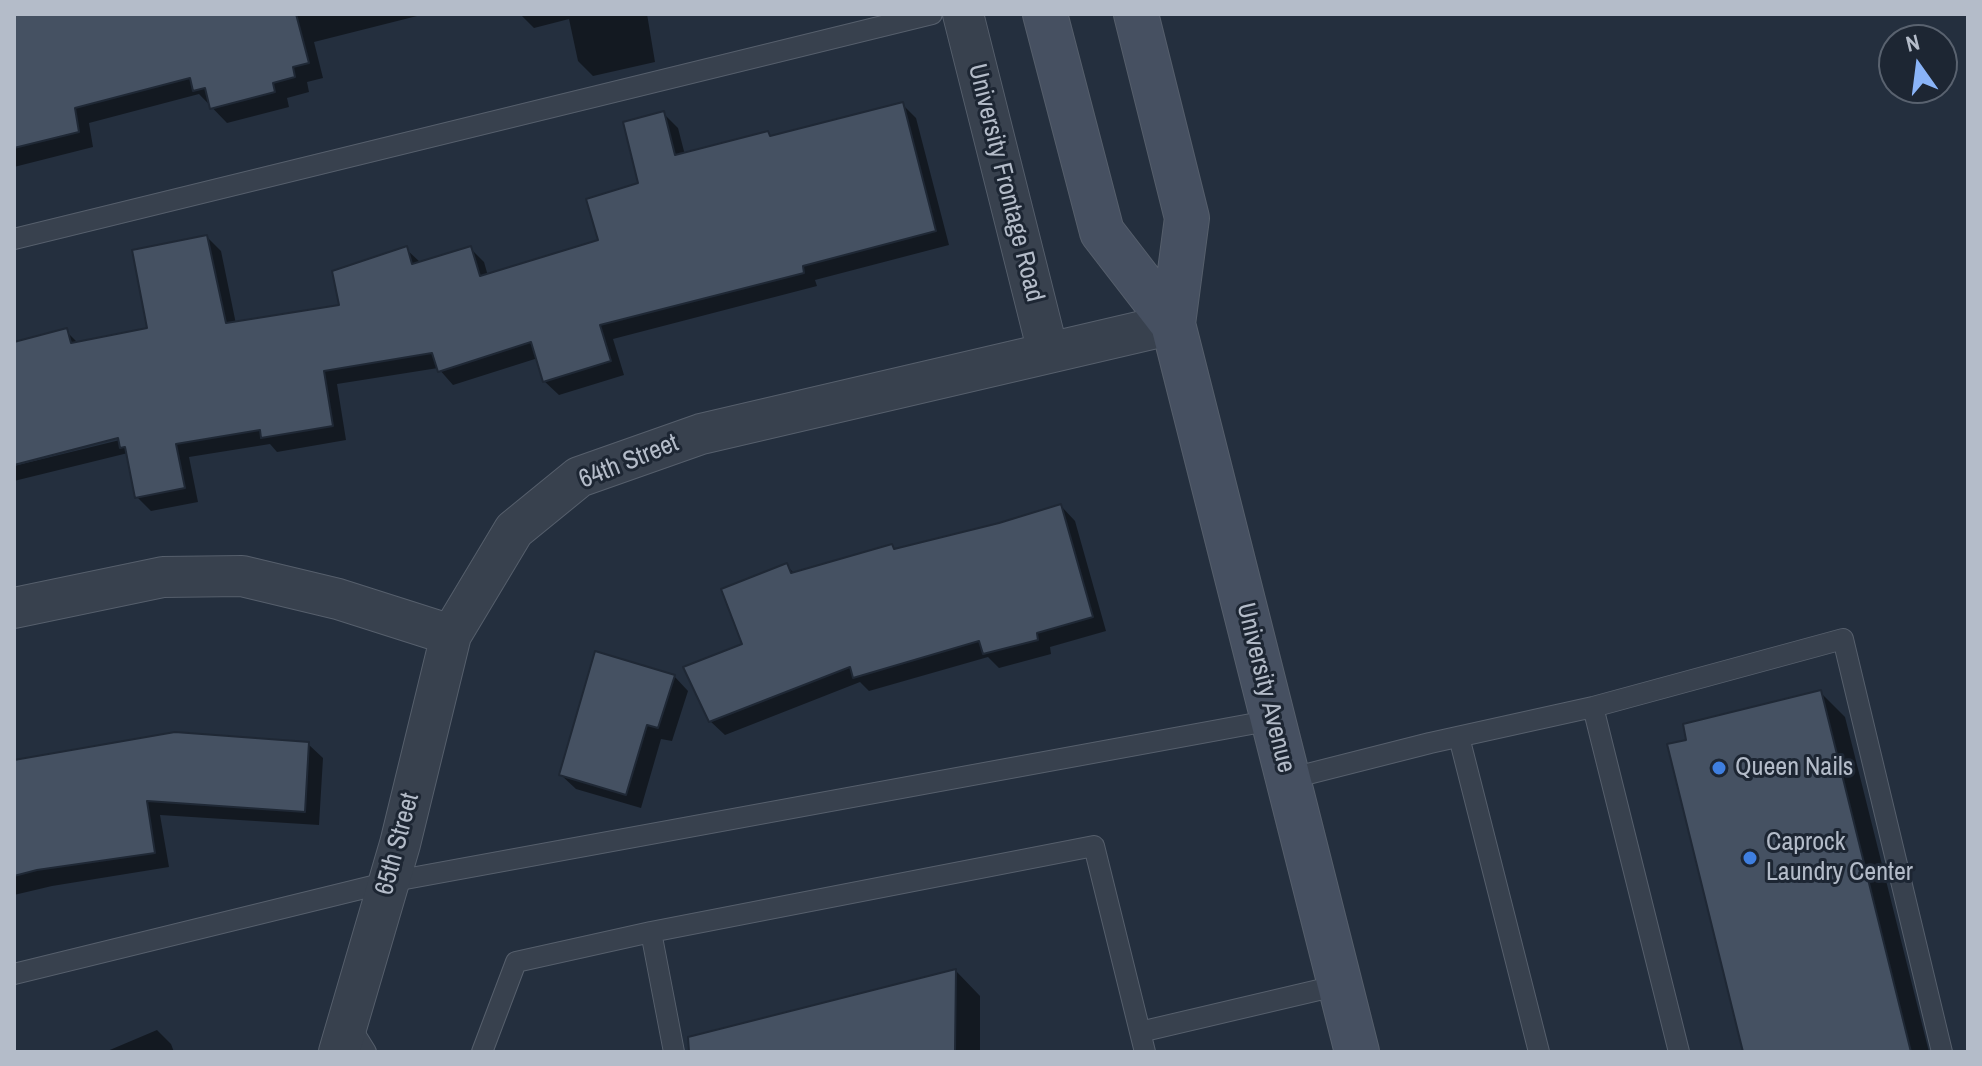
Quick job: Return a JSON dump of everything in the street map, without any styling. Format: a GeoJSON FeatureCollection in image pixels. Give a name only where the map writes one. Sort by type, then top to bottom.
{"type":"FeatureCollection","features":[{"type":"Feature","properties":{"kind":"main road","name":"University Avenue"},"geometry":{"type":"LineString","coordinates":[[1045,14],[1102,232],[1173,324]]}},
{"type":"Feature","properties":{"kind":"main road","name":"University Avenue"},"geometry":{"type":"LineString","coordinates":[[1136,14],[1187,218],[1173,324],[1357,1052]]}},
{"type":"Feature","properties":{"kind":"street","name":"University Frontage Road"},"geometry":{"type":"LineString","coordinates":[[963,14],[1048,352]]}},
{"type":"Feature","properties":{"kind":"street","name":"64th Street"},"geometry":{"type":"LineString","coordinates":[[451,635],[514,530],[579,477],[701,434],[1173,324]]}},
{"type":"Feature","properties":{"kind":"street"},"geometry":{"type":"LineString","coordinates":[[14,608],[163,577],[242,576],[338,599],[451,635]]}},
{"type":"Feature","properties":{"kind":"street","name":"65th Street"},"geometry":{"type":"LineString","coordinates":[[351,1042],[451,635]]}},
{"type":"Feature","properties":{"kind":"lane"},"geometry":{"type":"LineString","coordinates":[[14,239],[932,14]]}},
{"type":"Feature","properties":{"kind":"lane"},"geometry":{"type":"LineString","coordinates":[[1288,779],[1593,707],[1843,639],[1942,1052]]}},
{"type":"Feature","properties":{"kind":"lane"},"geometry":{"type":"LineString","coordinates":[[1593,707],[1679,1052]]}},
{"type":"Feature","properties":{"kind":"lane"},"geometry":{"type":"LineString","coordinates":[[14,974],[389,882],[1273,720]]}},
{"type":"Feature","properties":{"kind":"lane"},"geometry":{"type":"LineString","coordinates":[[1459,737],[1539,1052]]}},
{"type":"Feature","properties":{"kind":"lane"},"geometry":{"type":"LineString","coordinates":[[482,1052],[516,962],[651,932],[1094,846],[1142,1042],[1340,985]]}},
{"type":"Feature","properties":{"kind":"lane"},"geometry":{"type":"LineString","coordinates":[[651,932],[674,1052]]}},
{"type":"Feature","properties":{"kind":"building"},"geometry":{"type":"Polygon","coordinates":[[[14,14],[296,14],[309,63],[293,67],[295,77],[273,83],[275,92],[210,109],[205,88],[193,91],[190,78],[75,108],[79,132],[14,148],[14,14]]]}},
{"type":"Feature","properties":{"kind":"building"},"geometry":{"type":"Polygon","coordinates":[[[903,102],[936,231],[803,266],[804,273],[600,325],[611,361],[543,382],[531,342],[438,372],[432,353],[324,371],[333,426],[261,438],[260,430],[176,444],[185,488],[135,498],[125,447],[120,448],[118,438],[14,465],[14,342],[67,328],[71,343],[147,328],[132,250],[207,235],[226,323],[339,305],[332,271],[407,246],[412,264],[471,246],[480,276],[598,240],[586,199],[638,183],[623,122],[664,111],[675,155],[768,131],[770,136],[903,102]]]}},
{"type":"Feature","properties":{"kind":"building"},"geometry":{"type":"Polygon","coordinates":[[[1061,504],[1093,617],[1037,633],[1038,640],[983,654],[979,641],[853,678],[850,667],[709,722],[683,667],[742,644],[721,589],[787,563],[791,573],[892,544],[894,549],[1061,504]]]}},
{"type":"Feature","properties":{"kind":"building"},"geometry":{"type":"Polygon","coordinates":[[[595,651],[675,675],[658,728],[647,725],[626,795],[559,775],[595,651]]]}},
{"type":"Feature","properties":{"kind":"building"},"geometry":{"type":"Polygon","coordinates":[[[1821,690],[1911,1052],[1743,1052],[1667,744],[1686,740],[1683,724],[1821,690]]]}},
{"type":"Feature","properties":{"kind":"building"},"geometry":{"type":"Polygon","coordinates":[[[175,732],[309,742],[305,812],[147,801],[155,853],[14,876],[14,760],[175,732]]]}},
{"type":"Feature","properties":{"kind":"building"},"geometry":{"type":"Polygon","coordinates":[[[956,969],[955,1052],[689,1052],[688,1037],[956,969]]]}},
{"type":"Feature","properties":{"kind":"place","name":"Queen Nails"},"geometry":{"type":"Point","coordinates":[1719,768]}},
{"type":"Feature","properties":{"kind":"place","name":"Caprock Laundry Center"},"geometry":{"type":"Point","coordinates":[1750,858]}}]}
